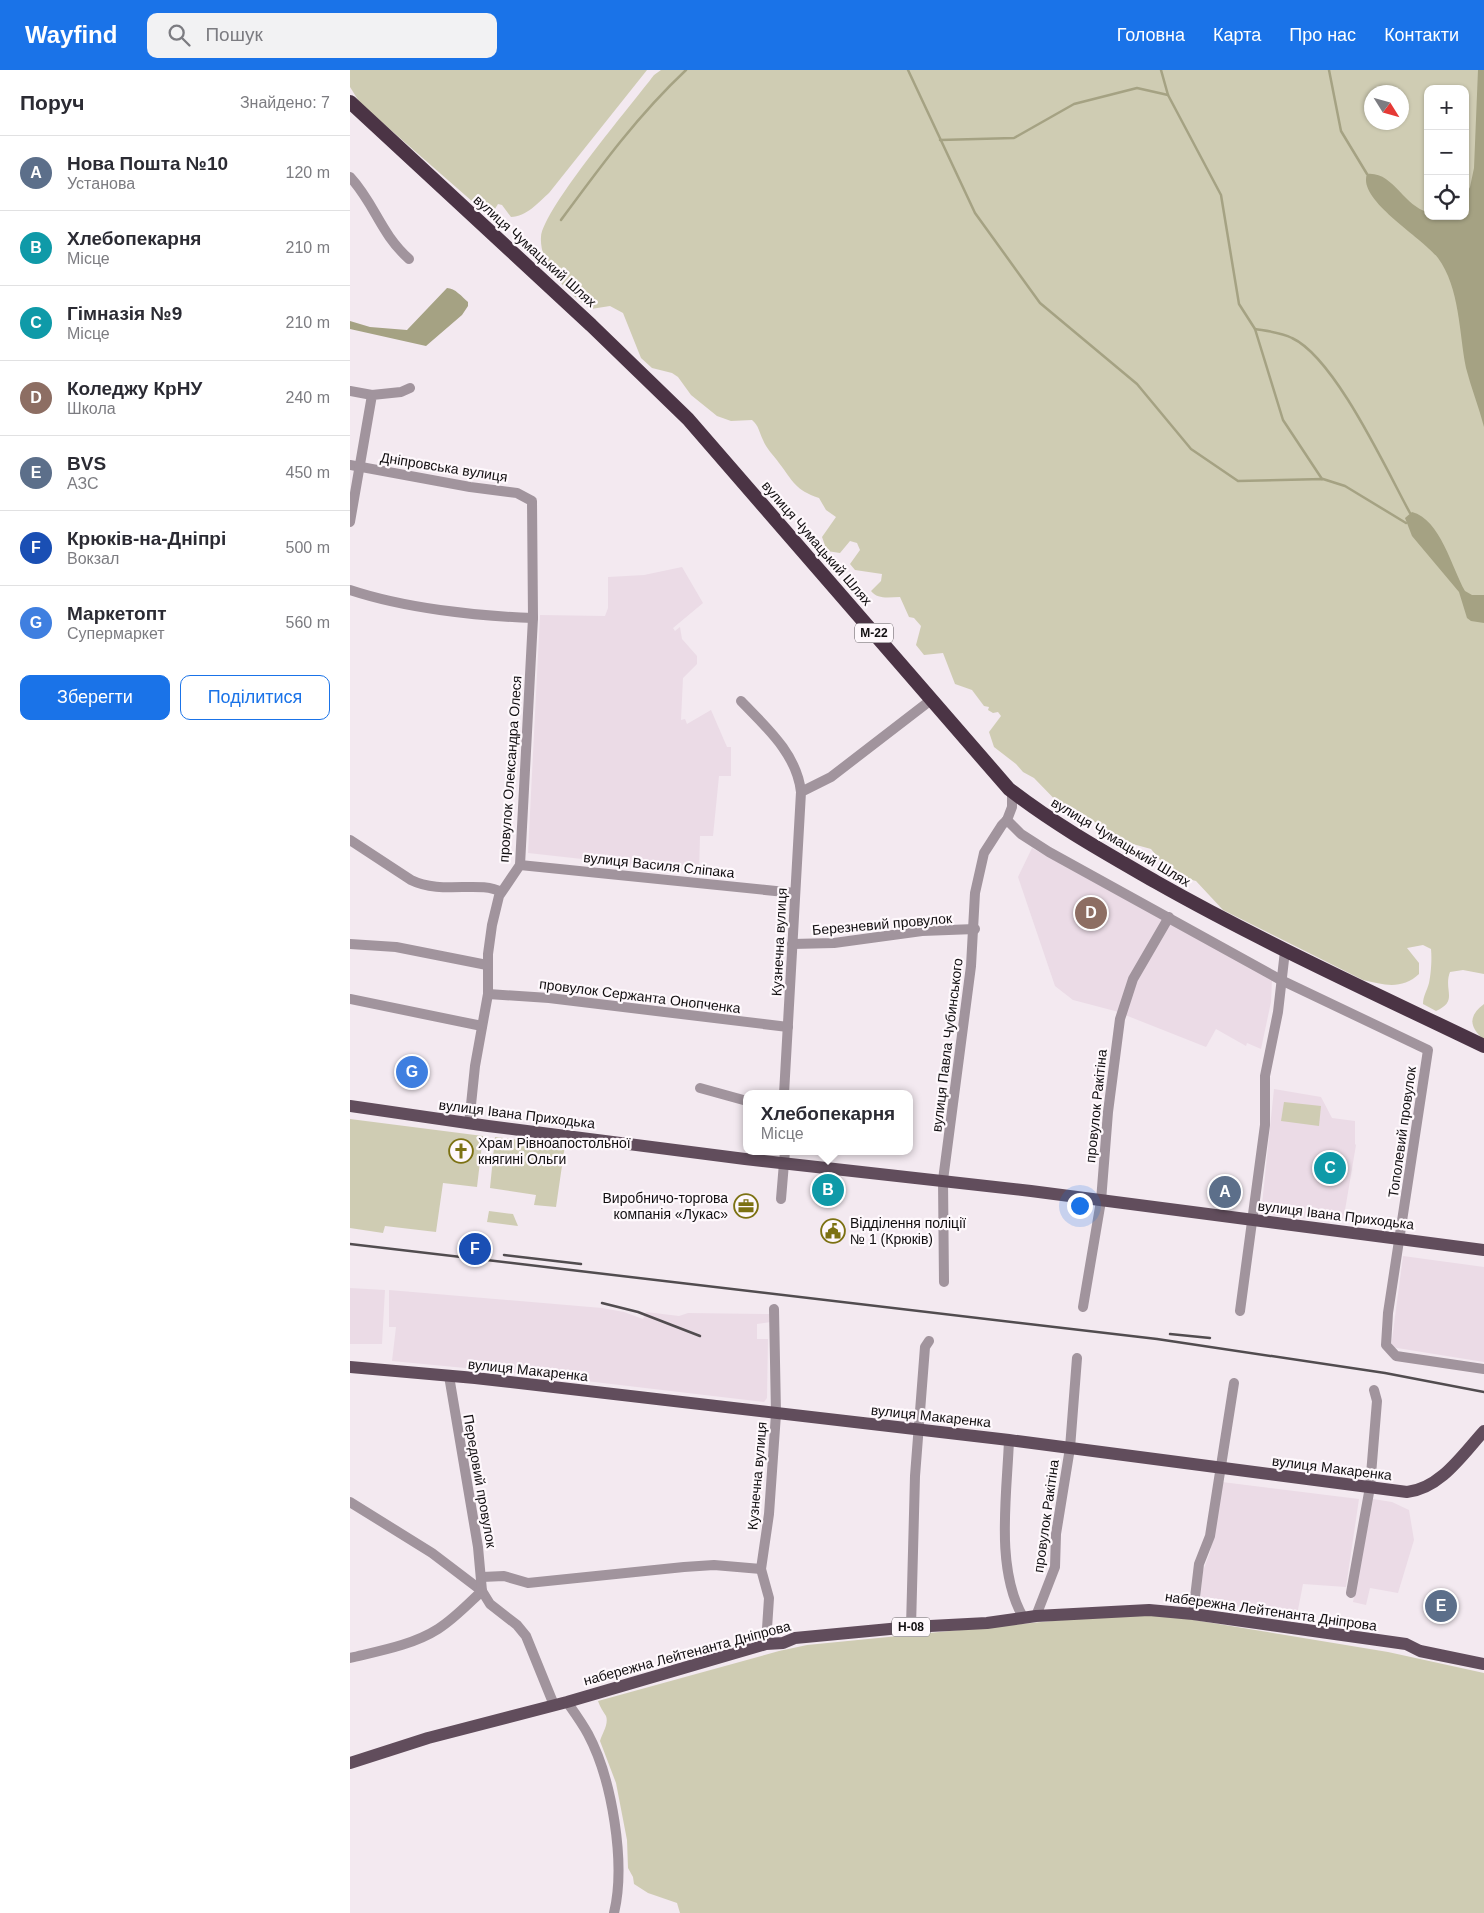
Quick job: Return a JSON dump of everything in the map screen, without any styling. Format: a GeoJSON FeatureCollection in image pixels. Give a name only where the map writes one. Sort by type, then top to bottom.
{"type":"FeatureCollection","features":[{"type":"Feature","properties":{"kind":"highway","name":"вулиця Чумацький Шлях"},"geometry":{"type":"LineString","coordinates":[[350,102],[591,324],[688,419],[1012,791],[1066,831],[1183,897],[1285,951],[1484,1046]]}},
{"type":"Feature","properties":{"kind":"main road","name":"вулиця Івана Приходька"},"geometry":{"type":"LineString","coordinates":[[350,1106],[469,1124],[743,1153]]}},
{"type":"Feature","properties":{"kind":"main road","name":"вулиця Івана Приходька"},"geometry":{"type":"LineString","coordinates":[[766,1155],[1101,1201],[1484,1250]]}},
{"type":"Feature","properties":{"kind":"main road","name":"вулиця Макаренка"},"geometry":{"type":"LineString","coordinates":[[350,1367],[449,1376],[1010,1440],[1407,1492],[1426,1488],[1446,1471],[1484,1431]]}},
{"type":"Feature","properties":{"kind":"main road","name":"набережна Лейтенанта Дніпрова"},"geometry":{"type":"LineString","coordinates":[[350,1763],[428,1738],[560,1704],[766,1644],[783,1643],[795,1638],[986,1624],[1023,1617],[1149,1610],[1192,1614],[1406,1644],[1420,1651],[1484,1664]]}},
{"type":"Feature","properties":{"kind":"street"},"geometry":{"type":"LineString","coordinates":[[350,177],[370,202],[387,236],[409,259]]}},
{"type":"Feature","properties":{"kind":"street"},"geometry":{"type":"LineString","coordinates":[[350,391],[372,395],[401,392],[410,388]]}},
{"type":"Feature","properties":{"kind":"street"},"geometry":{"type":"LineString","coordinates":[[350,522],[355,466],[372,395]]}},
{"type":"Feature","properties":{"kind":"street","name":"Дніпровська вулиця"},"geometry":{"type":"LineString","coordinates":[[355,466],[470,487],[516,493],[532,501]]}},
{"type":"Feature","properties":{"kind":"street","name":"провулок Олександра Олеся"},"geometry":{"type":"LineString","coordinates":[[469,1124],[471,1096],[488,994],[487,965],[492,925],[501,892],[520,865],[533,618],[532,501]]}},
{"type":"Feature","properties":{"kind":"street"},"geometry":{"type":"LineString","coordinates":[[350,590],[405,603],[481,614],[533,618]]}},
{"type":"Feature","properties":{"kind":"street"},"geometry":{"type":"LineString","coordinates":[[801,792],[831,777],[931,700]]}},
{"type":"Feature","properties":{"kind":"street","name":"Кузнечна вулиця"},"geometry":{"type":"LineString","coordinates":[[741,701],[784,749],[796,771],[801,792],[784,1090]]}},
{"type":"Feature","properties":{"kind":"street"},"geometry":{"type":"LineString","coordinates":[[1012,791],[1012,807],[1007,820],[1020,834],[1049,852],[1281,980]]}},
{"type":"Feature","properties":{"kind":"street","name":"вулиця Павла Чубинського"},"geometry":{"type":"LineString","coordinates":[[944,1282],[943,1180],[962,1045],[975,929],[975,893],[978,872],[984,854],[1007,820]]}},
{"type":"Feature","properties":{"kind":"street"},"geometry":{"type":"LineString","coordinates":[[350,840],[406,877],[422,885],[438,888],[490,888],[501,892]]}},
{"type":"Feature","properties":{"kind":"street","name":"вулиця Василя Сліпака"},"geometry":{"type":"LineString","coordinates":[[520,865],[795,893]]}},
{"type":"Feature","properties":{"kind":"street","name":"провулок Ракітіна"},"geometry":{"type":"LineString","coordinates":[[1084,1307],[1101,1201],[1108,1112],[1122,1011],[1133,979],[1169,918]]}},
{"type":"Feature","properties":{"kind":"street","name":"Березневий провулок"},"geometry":{"type":"LineString","coordinates":[[792,944],[834,943],[922,931],[975,929]]}},
{"type":"Feature","properties":{"kind":"street"},"geometry":{"type":"LineString","coordinates":[[350,944],[396,947],[487,965]]}},
{"type":"Feature","properties":{"kind":"street"},"geometry":{"type":"LineString","coordinates":[[1240,1310],[1265,1125],[1265,1076],[1278,1012],[1285,951]]}},
{"type":"Feature","properties":{"kind":"street","name":"Тополевий провулок"},"geometry":{"type":"LineString","coordinates":[[1281,980],[1428,1050],[1385,1338],[1389,1350],[1396,1356],[1484,1369]]}},
{"type":"Feature","properties":{"kind":"street","name":"провулок Сержанта Онопченка"},"geometry":{"type":"LineString","coordinates":[[488,994],[549,998],[788,1027]]}},
{"type":"Feature","properties":{"kind":"street"},"geometry":{"type":"LineString","coordinates":[[350,999],[363,1000],[482,1026]]}},
{"type":"Feature","properties":{"kind":"street"},"geometry":{"type":"LineString","coordinates":[[700,1088],[743,1100]]}},
{"type":"Feature","properties":{"kind":"street"},"geometry":{"type":"LineString","coordinates":[[782,1199],[785,1157]]}},
{"type":"Feature","properties":{"kind":"street","name":"Кузнечна вулиця"},"geometry":{"type":"LineString","coordinates":[[766,1644],[769,1598],[761,1570],[769,1514],[776,1414],[774,1310]]}},
{"type":"Feature","properties":{"kind":"street"},"geometry":{"type":"LineString","coordinates":[[911,1628],[911,1562],[925,1347],[929,1340]]}},
{"type":"Feature","properties":{"kind":"street","name":"провулок Ракітіна"},"geometry":{"type":"LineString","coordinates":[[1036,1616],[1055,1567],[1056,1534],[1070,1448],[1076,1358]]}},
{"type":"Feature","properties":{"kind":"street","name":"Передовий провулок"},"geometry":{"type":"LineString","coordinates":[[449,1376],[482,1577],[482,1591]]}},
{"type":"Feature","properties":{"kind":"street"},"geometry":{"type":"LineString","coordinates":[[1192,1614],[1199,1564],[1210,1536],[1234,1383]]}},
{"type":"Feature","properties":{"kind":"street"},"geometry":{"type":"LineString","coordinates":[[1351,1593],[1370,1487],[1377,1401],[1374,1390]]}},
{"type":"Feature","properties":{"kind":"street"},"geometry":{"type":"LineString","coordinates":[[1010,1440],[1006,1525],[1007,1572],[1012,1591],[1023,1617]]}},
{"type":"Feature","properties":{"kind":"street"},"geometry":{"type":"LineString","coordinates":[[350,1502],[424,1548],[482,1591],[490,1604],[518,1625],[526,1636],[560,1704],[583,1725],[595,1749],[609,1798],[618,1847],[619,1888],[614,1913]]}},
{"type":"Feature","properties":{"kind":"street"},"geometry":{"type":"LineString","coordinates":[[482,1577],[504,1576],[528,1583],[714,1565],[761,1570]]}},
{"type":"Feature","properties":{"kind":"street"},"geometry":{"type":"LineString","coordinates":[[350,1658],[380,1651],[432,1633],[448,1622],[482,1591]]}},
{"type":"Feature","properties":{"kind":"shaded area"},"geometry":{"type":"Polygon","coordinates":[[[350,70],[647,70],[541,201],[522,215],[511,217],[502,205],[498,204],[490,217],[360,103],[350,87],[350,70]]]}},
{"type":"Feature","properties":{"kind":"shaded area"},"geometry":{"type":"Polygon","coordinates":[[[661,70],[1484,70],[1484,974],[1463,970],[1450,972],[1448,978],[1449,999],[1443,1007],[1436,1011],[1423,1004],[1429,983],[1431,949],[1423,945],[1407,948],[1419,963],[1419,974],[1413,979],[1392,985],[1363,980],[1223,910],[1196,881],[1172,875],[1151,849],[1118,840],[1097,823],[1080,815],[1069,814],[1034,778],[1023,772],[994,747],[989,732],[1001,716],[998,712],[993,713],[988,710],[989,707],[984,706],[972,690],[955,684],[943,653],[924,655],[916,645],[921,626],[914,618],[909,617],[900,597],[881,597],[871,591],[881,581],[882,574],[855,570],[850,564],[860,550],[857,543],[850,541],[840,553],[827,551],[822,537],[836,517],[826,510],[819,498],[805,492],[795,484],[766,446],[754,422],[752,420],[731,421],[717,416],[691,395],[678,377],[672,373],[652,368],[641,358],[623,313],[610,306],[591,309],[565,287],[550,268],[542,248],[541,237],[546,223],[572,181],[654,75],[661,70]]]}},
{"type":"Feature","properties":{"kind":"shaded area"},"geometry":{"type":"Polygon","coordinates":[[[1478,70],[1484,70],[1484,427],[1466,368],[1455,297],[1445,270],[1430,249],[1381,206],[1372,195],[1367,184],[1367,174],[1384,178],[1412,204],[1424,210],[1424,220],[1469,220],[1469,189],[1474,168],[1478,70]]]}},
{"type":"Feature","properties":{"kind":"shaded area"},"geometry":{"type":"Polygon","coordinates":[[[447,288],[453,289],[458,293],[468,302],[468,306],[462,315],[426,346],[350,329],[350,321],[370,327],[407,330],[447,288]]]}},
{"type":"Feature","properties":{"kind":"shaded area"},"geometry":{"type":"Polygon","coordinates":[[[1412,512],[1422,516],[1438,534],[1465,591],[1472,595],[1484,595],[1484,623],[1471,621],[1467,618],[1459,592],[1412,536],[1405,518],[1412,512]]]}},
{"type":"Feature","properties":{"kind":"shaded area"},"geometry":{"type":"Polygon","coordinates":[[[682,567],[703,603],[673,628],[675,631],[680,627],[682,639],[697,656],[697,664],[683,678],[681,720],[685,719],[687,724],[711,710],[727,747],[731,747],[731,776],[719,776],[713,836],[700,836],[699,872],[528,853],[540,615],[605,616],[608,608],[608,577],[644,575],[682,567]]]}},
{"type":"Feature","properties":{"kind":"shaded area"},"geometry":{"type":"Polygon","coordinates":[[[1032,848],[1272,980],[1271,1002],[1261,1049],[1247,1043],[1246,1046],[1216,1029],[1206,1047],[1115,1011],[1073,1000],[1055,986],[1018,877],[1032,848]]]}},
{"type":"Feature","properties":{"kind":"shaded area"},"geometry":{"type":"Polygon","coordinates":[[[1484,1004],[1484,1040],[1475,1031],[1472,1022],[1475,1013],[1484,1004]]]}},
{"type":"Feature","properties":{"kind":"shaded area"},"geometry":{"type":"Polygon","coordinates":[[[1274,1089],[1321,1097],[1332,1118],[1355,1121],[1356,1145],[1343,1222],[1261,1214],[1274,1089]]]}},
{"type":"Feature","properties":{"kind":"shaded area"},"geometry":{"type":"Polygon","coordinates":[[[1284,1102],[1321,1106],[1319,1126],[1281,1121],[1284,1102]]]}},
{"type":"Feature","properties":{"kind":"shaded area"},"geometry":{"type":"Polygon","coordinates":[[[350,1119],[483,1136],[477,1187],[443,1183],[436,1232],[385,1226],[383,1233],[350,1228],[350,1119]]]}},
{"type":"Feature","properties":{"kind":"shaded area"},"geometry":{"type":"Polygon","coordinates":[[[495,1137],[565,1145],[556,1207],[534,1205],[536,1195],[490,1188],[495,1137]]]}},
{"type":"Feature","properties":{"kind":"shaded area"},"geometry":{"type":"Polygon","coordinates":[[[489,1211],[513,1214],[518,1226],[487,1222],[489,1211]]]}},
{"type":"Feature","properties":{"kind":"shaded area"},"geometry":{"type":"Polygon","coordinates":[[[1403,1256],[1484,1267],[1484,1362],[1391,1347],[1403,1256]]]}},
{"type":"Feature","properties":{"kind":"shaded area"},"geometry":{"type":"Polygon","coordinates":[[[350,1288],[385,1290],[382,1344],[350,1344],[350,1288]]]}},
{"type":"Feature","properties":{"kind":"shaded area"},"geometry":{"type":"Polygon","coordinates":[[[389,1290],[602,1308],[624,1312],[643,1319],[646,1312],[679,1316],[688,1313],[770,1314],[771,1322],[757,1324],[757,1339],[768,1339],[767,1398],[764,1402],[518,1373],[392,1361],[396,1327],[389,1327],[389,1290]]]}},
{"type":"Feature","properties":{"kind":"shaded area"},"geometry":{"type":"Polygon","coordinates":[[[1222,1482],[1359,1499],[1346,1587],[1303,1584],[1297,1615],[1200,1601],[1203,1571],[1210,1552],[1222,1482]]]}},
{"type":"Feature","properties":{"kind":"shaded area"},"geometry":{"type":"Polygon","coordinates":[[[1373,1499],[1392,1502],[1409,1510],[1414,1540],[1398,1593],[1370,1588],[1366,1605],[1353,1602],[1373,1499]]]}},
{"type":"Feature","properties":{"kind":"shaded area"},"geometry":{"type":"Polygon","coordinates":[[[1147,1614],[1176,1617],[1388,1652],[1484,1673],[1484,1913],[680,1913],[677,1903],[648,1893],[634,1884],[633,1877],[628,1868],[627,1840],[616,1783],[600,1741],[607,1719],[598,1701],[807,1645],[1093,1617],[1147,1614]]]}},
{"type":"Feature","properties":{"kind":"waterway"},"geometry":{"type":"LineString","coordinates":[[561,220],[636,123],[686,70]]}},
{"type":"Feature","properties":{"kind":"waterway"},"geometry":{"type":"LineString","coordinates":[[908,70],[975,213],[1040,303],[1137,384],[1191,449],[1238,481],[1323,479],[1345,486],[1406,523]]}},
{"type":"Feature","properties":{"kind":"waterway"},"geometry":{"type":"LineString","coordinates":[[1161,70],[1168,95],[1221,195],[1239,304],[1255,329],[1278,333],[1292,338],[1308,349],[1325,368],[1358,416],[1410,513]]}},
{"type":"Feature","properties":{"kind":"waterway"},"geometry":{"type":"LineString","coordinates":[[1329,70],[1341,131],[1367,174]]}},
{"type":"Feature","properties":{"kind":"waterway"},"geometry":{"type":"LineString","coordinates":[[940,140],[1014,138],[1074,104],[1137,88],[1168,95]]}},
{"type":"Feature","properties":{"kind":"waterway"},"geometry":{"type":"LineString","coordinates":[[1255,329],[1283,420],[1322,479]]}},
{"type":"Feature","properties":{"kind":"railway"},"geometry":{"type":"LineString","coordinates":[[350,1244],[1157,1339],[1385,1373],[1484,1392]]}},
{"type":"Feature","properties":{"kind":"railway"},"geometry":{"type":"LineString","coordinates":[[504,1255],[581,1264]]}},
{"type":"Feature","properties":{"kind":"railway"},"geometry":{"type":"LineString","coordinates":[[602,1303],[638,1312],[700,1336]]}},
{"type":"Feature","properties":{"kind":"railway"},"geometry":{"type":"LineString","coordinates":[[1170,1334],[1210,1338]]}},
{"type":"Feature","properties":{"kind":"place","name":"Коледжу КрНУ"},"geometry":{"type":"Point","coordinates":[1091,913]}},
{"type":"Feature","properties":{"kind":"place","name":"Маркетопт"},"geometry":{"type":"Point","coordinates":[412,1072]}},
{"type":"Feature","properties":{"kind":"place","name":"Храм Рівноапостольної княгині Ольги"},"geometry":{"type":"Point","coordinates":[461,1151]}},
{"type":"Feature","properties":{"kind":"place","name":"Гімназія №9"},"geometry":{"type":"Point","coordinates":[1330,1168]}},
{"type":"Feature","properties":{"kind":"place","name":"Хлебопекарня"},"geometry":{"type":"Point","coordinates":[828,1190]}},
{"type":"Feature","properties":{"kind":"place","name":"Нова Пошта №10"},"geometry":{"type":"Point","coordinates":[1225,1192]}},
{"type":"Feature","properties":{"kind":"place","name":"Виробничо-торгова компанія «Лукас»"},"geometry":{"type":"Point","coordinates":[746,1206]}},
{"type":"Feature","properties":{"kind":"place","name":"Відділення поліції № 1 (Крюків)"},"geometry":{"type":"Point","coordinates":[833,1231]}},
{"type":"Feature","properties":{"kind":"place","name":"Крюків-на-Дніпрі"},"geometry":{"type":"Point","coordinates":[475,1249]}},
{"type":"Feature","properties":{"kind":"place","name":"BVS"},"geometry":{"type":"Point","coordinates":[1441,1606]}}]}
